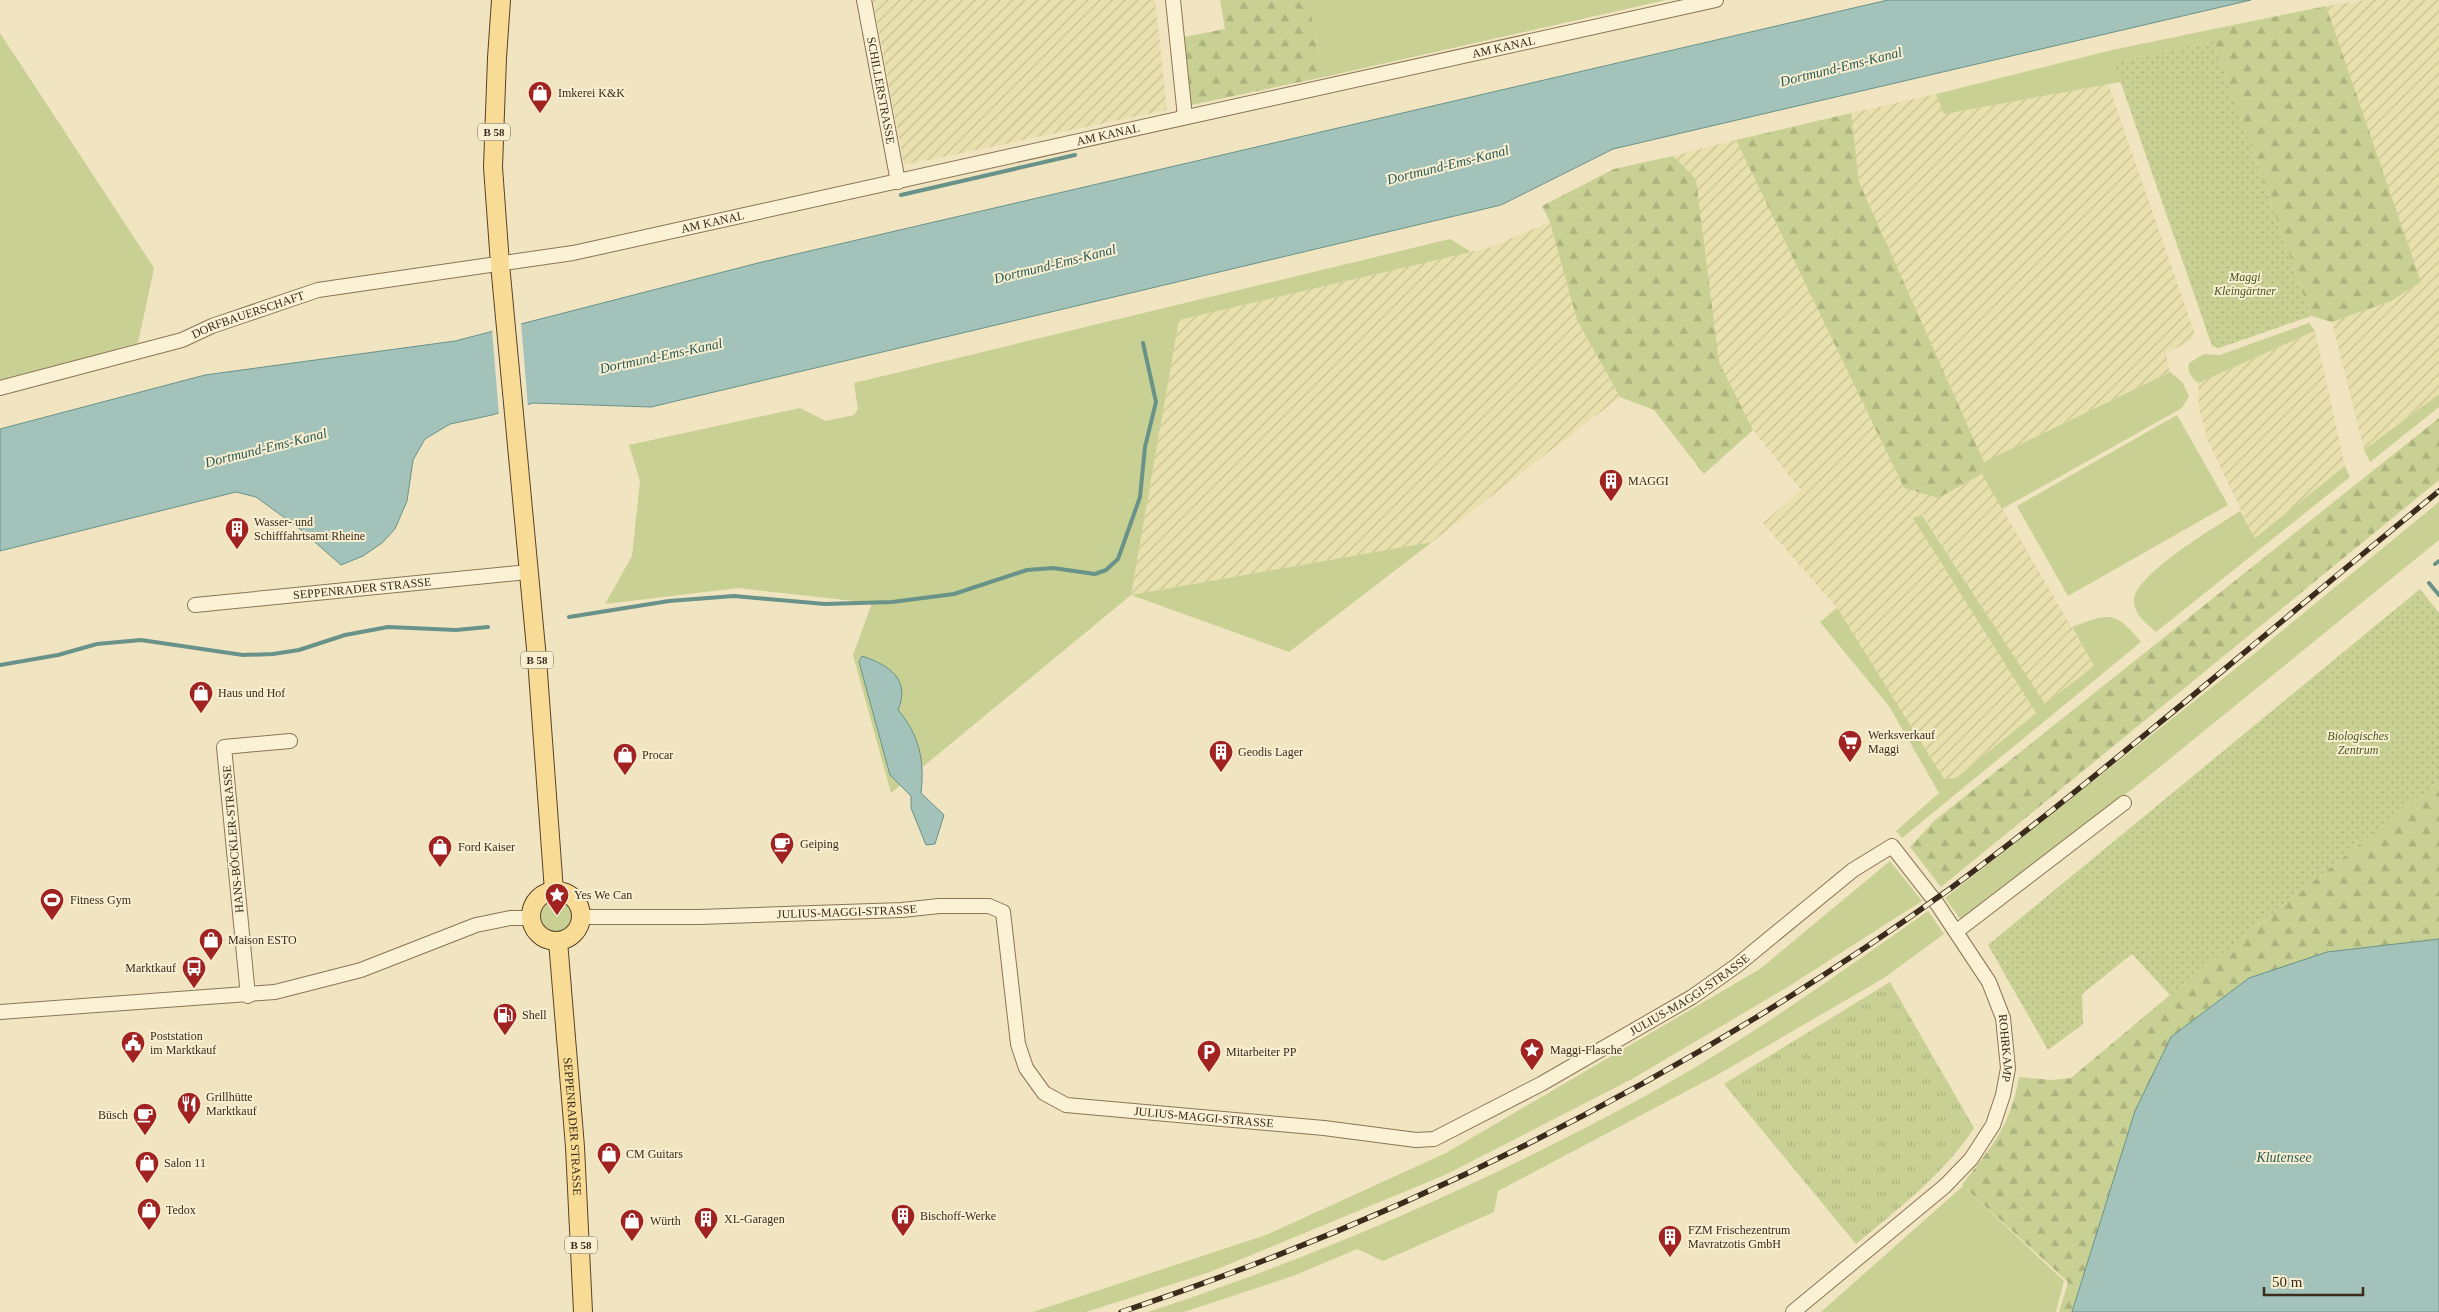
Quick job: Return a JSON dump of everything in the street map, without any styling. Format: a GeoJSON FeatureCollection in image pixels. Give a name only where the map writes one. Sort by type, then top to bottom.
{"type":"FeatureCollection","features":[{"type":"Feature","properties":{"kind":"main road","name":"B 58"},"geometry":{"type":"LineString","coordinates":[[501,0],[493,167],[500,264],[537,659],[554,891]]}},
{"type":"Feature","properties":{"kind":"main road"},"geometry":{"type":"LineString","coordinates":[[554,891],[565,893],[574,898],[579,907],[581,917],[574,933],[567,939],[558,941],[548,940],[540,936],[533,928],[531,918],[532,908],[537,899],[554,891]]}},
{"type":"Feature","properties":{"kind":"main road","name":"SEPPENRADER STRASSE"},"geometry":{"type":"LineString","coordinates":[[558,941],[576,1176],[584,1312]]}},
{"type":"Feature","properties":{"kind":"street","name":"SCHILLERSTRASSE"},"geometry":{"type":"LineString","coordinates":[[864,0],[898,182]]}},
{"type":"Feature","properties":{"kind":"street"},"geometry":{"type":"LineString","coordinates":[[1173,0],[1185,117]]}},
{"type":"Feature","properties":{"kind":"street","name":"AM KANAL"},"geometry":{"type":"LineString","coordinates":[[500,264],[573,253],[1716,0]]}},
{"type":"Feature","properties":{"kind":"street","name":"DORFBAUERSCHAFT"},"geometry":{"type":"LineString","coordinates":[[0,388],[182,340],[212,326],[318,290],[500,264]]}},
{"type":"Feature","properties":{"kind":"street","name":"SEPPENRADER STRASSE"},"geometry":{"type":"LineString","coordinates":[[195,605],[528,572]]}},
{"type":"Feature","properties":{"kind":"street","name":"HANS-BÖCKLER-STRASSE"},"geometry":{"type":"LineString","coordinates":[[248,996],[224,747],[290,740]]}},
{"type":"Feature","properties":{"kind":"street"},"geometry":{"type":"LineString","coordinates":[[1957,931],[2124,803]]}},
{"type":"Feature","properties":{"kind":"street","name":"ROHRKAMP"},"geometry":{"type":"LineString","coordinates":[[1793,1312],[1946,1186],[1971,1159],[1993,1126],[2003,1095],[2008,1068],[2002,1018],[1989,982],[1957,931],[1920,880],[1892,846]]}},
{"type":"Feature","properties":{"kind":"street","name":"JULIUS-MAGGI-STRASSE"},"geometry":{"type":"LineString","coordinates":[[581,917],[700,916],[902,910],[939,906],[989,906],[1003,912],[1018,1044],[1026,1068],[1044,1093],[1066,1105],[1314,1127],[1416,1140],[1434,1140],[1541,1084],[1692,997],[1736,966],[1853,870],[1892,846]]}},
{"type":"Feature","properties":{"kind":"street"},"geometry":{"type":"LineString","coordinates":[[0,1012],[248,996],[275,992],[361,970],[494,920],[531,918]]}},
{"type":"Feature","properties":{"kind":"shaded area"},"geometry":{"type":"Polygon","coordinates":[[[873,0],[1155,0],[1167,110],[904,165],[873,0]]]}},
{"type":"Feature","properties":{"kind":"shaded area"},"geometry":{"type":"Polygon","coordinates":[[[2365,0],[2439,0],[2439,394],[2364,450],[2332,322],[2391,301],[2421,282],[2326,6],[2365,0]]]}},
{"type":"Feature","properties":{"kind":"shaded area"},"geometry":{"type":"Polygon","coordinates":[[[2108,84],[2195,334],[2190,341],[2166,353],[2170,372],[1984,462],[1859,182],[1851,113],[1936,94],[1944,114],[2108,84]]]}},
{"type":"Feature","properties":{"kind":"shaded area"},"geometry":{"type":"Polygon","coordinates":[[[1736,140],[1904,488],[1938,498],[1982,474],[2094,666],[2045,705],[1923,515],[1914,519],[2036,713],[1956,778],[1944,779],[1837,608],[1763,523],[1801,490],[1753,430],[1719,362],[1696,179],[1673,156],[1736,140]]]}},
{"type":"Feature","properties":{"kind":"shaded area"},"geometry":{"type":"Polygon","coordinates":[[[1550,222],[1577,320],[1620,397],[1432,542],[1131,595],[1179,320],[1488,248],[1550,222]]]}},
{"type":"Feature","properties":{"kind":"shaded area"},"geometry":{"type":"Polygon","coordinates":[[[2315,331],[2345,466],[2255,539],[2208,441],[2199,408],[2198,383],[2315,331]]]}},
{"type":"Feature","properties":{"kind":"green space"},"geometry":{"type":"Polygon","coordinates":[[[1220,0],[1308,0],[1324,77],[1191,105],[1184,37],[1225,29],[1220,0]]]}},
{"type":"Feature","properties":{"kind":"green space"},"geometry":{"type":"Polygon","coordinates":[[[1308,0],[1666,0],[1324,77],[1308,0]]]}},
{"type":"Feature","properties":{"kind":"green space"},"geometry":{"type":"Polygon","coordinates":[[[2326,6],[2421,282],[2391,301],[2332,322],[2311,316],[2209,30],[2326,6]]]}},
{"type":"Feature","properties":{"kind":"green space"},"geometry":{"type":"Polygon","coordinates":[[[2209,30],[2213,41],[2115,63],[2121,82],[1944,114],[1936,94],[2112,50],[2209,30]]]}},
{"type":"Feature","properties":{"kind":"green space"},"geometry":{"type":"Polygon","coordinates":[[[0,33],[154,268],[138,343],[0,382],[0,33]]]}},
{"type":"Feature","properties":{"kind":"green space","name":"Maggi Kleingärtner"},"geometry":{"type":"Polygon","coordinates":[[[2213,41],[2311,316],[2219,348],[2212,346],[2114,63],[2213,41]]]}},
{"type":"Feature","properties":{"kind":"green space"},"geometry":{"type":"Polygon","coordinates":[[[1851,113],[1859,182],[1984,462],[1982,474],[1938,498],[1904,488],[1736,140],[1851,113]]]}},
{"type":"Feature","properties":{"kind":"green space"},"geometry":{"type":"Polygon","coordinates":[[[1673,156],[1696,179],[1719,362],[1753,430],[1704,474],[1654,410],[1620,397],[1577,320],[1550,222],[1542,206],[1614,169],[1673,156]]]}},
{"type":"Feature","properties":{"kind":"green space"},"geometry":{"type":"Polygon","coordinates":[[[1450,239],[1471,252],[1179,320],[1131,595],[891,793],[853,655],[872,603],[738,588],[605,604],[632,556],[640,481],[629,445],[800,408],[826,421],[854,415],[858,409],[854,383],[1450,239]]]}},
{"type":"Feature","properties":{"kind":"green space"},"geometry":{"type":"Polygon","coordinates":[[[2309,323],[2315,331],[2198,383],[2190,374],[2189,363],[2204,354],[2220,355],[2309,323]]]}},
{"type":"Feature","properties":{"kind":"green space"},"geometry":{"type":"Polygon","coordinates":[[[2170,372],[2182,382],[2189,396],[2182,408],[2002,509],[1982,474],[1984,462],[2170,372]]]}},
{"type":"Feature","properties":{"kind":"green space"},"geometry":{"type":"Polygon","coordinates":[[[2439,394],[2439,407],[2370,462],[2364,450],[2439,394]]]}},
{"type":"Feature","properties":{"kind":"green space"},"geometry":{"type":"Polygon","coordinates":[[[2177,415],[2228,505],[2068,596],[2017,506],[2177,415]]]}},
{"type":"Feature","properties":{"kind":"green space"},"geometry":{"type":"Polygon","coordinates":[[[2439,418],[2439,480],[1941,887],[1910,847],[1934,821],[2439,418]]]}},
{"type":"Feature","properties":{"kind":"green space"},"geometry":{"type":"Polygon","coordinates":[[[2345,466],[2350,477],[2156,632],[2139,615],[2134,602],[2137,591],[2146,579],[2178,552],[2240,511],[2255,538],[2345,466]]]}},
{"type":"Feature","properties":{"kind":"green space"},"geometry":{"type":"Polygon","coordinates":[[[2439,502],[2439,540],[2140,783],[1961,920],[1945,898],[2249,658],[2439,502]]]}},
{"type":"Feature","properties":{"kind":"green space"},"geometry":{"type":"Polygon","coordinates":[[[1922,515],[2045,704],[2094,666],[2072,627],[2095,619],[2111,617],[2124,624],[2141,642],[1902,838],[1896,831],[1939,793],[1889,706],[1820,622],[1837,608],[1944,779],[1956,778],[2036,713],[1913,518],[1922,515]]]}},
{"type":"Feature","properties":{"kind":"green space"},"geometry":{"type":"Polygon","coordinates":[[[1432,542],[1289,652],[1131,595],[1432,542]]]}},
{"type":"Feature","properties":{"kind":"green space","name":"Biologisches Zentrum"},"geometry":{"type":"Polygon","coordinates":[[[2420,589],[2439,613],[2439,781],[2170,995],[2132,954],[2082,994],[2083,1024],[2048,1050],[1988,945],[2420,589]]]}},
{"type":"Feature","properties":{"kind":"green space"},"geometry":{"type":"Polygon","coordinates":[[[2439,781],[2439,939],[2327,952],[2088,1265],[2072,1312],[2059,1312],[2068,1282],[1962,1185],[1991,1147],[2005,1123],[2011,1110],[2019,1077],[2051,1080],[2071,1078],[2170,995],[2439,781]]]}},
{"type":"Feature","properties":{"kind":"green space"},"geometry":{"type":"Polygon","coordinates":[[[1890,861],[1922,901],[1786,988],[1632,1079],[1445,1175],[1210,1272],[1086,1312],[1033,1312],[1266,1235],[1446,1153],[1760,969],[1890,861]]]}},
{"type":"Feature","properties":{"kind":"green space"},"geometry":{"type":"Polygon","coordinates":[[[557,901],[563,902],[568,906],[572,911],[572,923],[568,928],[563,932],[557,933],[551,932],[546,928],[542,923],[541,917],[542,911],[546,906],[551,902],[557,901]]]}},
{"type":"Feature","properties":{"kind":"green space"},"geometry":{"type":"Polygon","coordinates":[[[1928,911],[1944,934],[1884,978],[1717,1075],[1498,1191],[1494,1212],[1383,1261],[1357,1249],[1293,1276],[1184,1312],[1148,1312],[1276,1267],[1340,1242],[1465,1187],[1587,1127],[1647,1095],[1719,1052],[1790,1007],[1928,911]]]}},
{"type":"Feature","properties":{"kind":"green space"},"geometry":{"type":"Polygon","coordinates":[[[1890,982],[1974,1128],[1949,1161],[1920,1190],[1856,1244],[1724,1084],[1890,982]]]}},
{"type":"Feature","properties":{"kind":"green space"},"geometry":{"type":"Polygon","coordinates":[[[1963,1186],[2064,1281],[2056,1312],[1821,1312],[1963,1186]]]}},
{"type":"Feature","properties":{"kind":"water","name":"Dortmund-Ems-Kanal"},"geometry":{"type":"Polygon","coordinates":[[[1888,0],[2251,0],[1613,149],[1501,205],[651,407],[533,403],[492,415],[450,424],[425,439],[413,460],[407,501],[395,529],[382,543],[363,556],[341,565],[300,529],[256,497],[236,492],[0,551],[0,429],[205,375],[455,341],[758,263],[1888,0]]]}},
{"type":"Feature","properties":{"kind":"water"},"geometry":{"type":"Polygon","coordinates":[[[862,656],[889,669],[899,682],[902,690],[898,710],[916,738],[919,748],[922,770],[921,793],[944,815],[935,844],[926,845],[911,808],[911,796],[890,775],[859,662],[862,656]]]}},
{"type":"Feature","properties":{"kind":"water","name":"Klutensee"},"geometry":{"type":"Polygon","coordinates":[[[2439,939],[2439,1312],[2072,1312],[2135,1111],[2171,1037],[2249,978],[2327,952],[2439,939]]]}},
{"type":"Feature","properties":{"kind":"pier"},"geometry":{"type":"Polygon","coordinates":[[[521,322],[528,408],[499,416],[492,329],[521,322]]]}},
{"type":"Feature","properties":{"kind":"waterway"},"geometry":{"type":"LineString","coordinates":[[901,195],[1075,155]]}},
{"type":"Feature","properties":{"kind":"waterway"},"geometry":{"type":"LineString","coordinates":[[569,617],[669,601],[734,596],[825,604],[892,602],[954,594],[1027,570],[1053,568],[1095,574],[1106,570],[1118,559],[1140,497],[1145,447],[1156,402],[1143,343]]}},
{"type":"Feature","properties":{"kind":"waterway"},"geometry":{"type":"LineString","coordinates":[[2435,564],[2439,561]]}},
{"type":"Feature","properties":{"kind":"waterway"},"geometry":{"type":"LineString","coordinates":[[2429,583],[2439,595]]}},
{"type":"Feature","properties":{"kind":"waterway"},"geometry":{"type":"LineString","coordinates":[[0,665],[58,655],[97,644],[141,640],[243,655],[273,654],[299,650],[345,635],[388,627],[456,630],[488,627]]}},
{"type":"Feature","properties":{"kind":"railway"},"geometry":{"type":"LineString","coordinates":[[1121,1312],[1232,1273],[1340,1230],[1447,1183],[1552,1131],[1655,1076],[1756,1018],[1855,955],[1951,888],[2010,843],[2185,702],[2439,491]]}},
{"type":"Feature","properties":{"kind":"place","name":"Imkerei K&K"},"geometry":{"type":"Point","coordinates":[540,114]}},
{"type":"Feature","properties":{"kind":"place","name":"MAGGI"},"geometry":{"type":"Point","coordinates":[1611,502]}},
{"type":"Feature","properties":{"kind":"place","name":"Wasser- und Schifffahrtsamt Rheine"},"geometry":{"type":"Point","coordinates":[237,550]}},
{"type":"Feature","properties":{"kind":"place","name":"Haus und Hof"},"geometry":{"type":"Point","coordinates":[201,714]}},
{"type":"Feature","properties":{"kind":"place","name":"Werksverkauf Maggi"},"geometry":{"type":"Point","coordinates":[1850,763]}},
{"type":"Feature","properties":{"kind":"place","name":"Geodis Lager"},"geometry":{"type":"Point","coordinates":[1221,773]}},
{"type":"Feature","properties":{"kind":"place","name":"Procar"},"geometry":{"type":"Point","coordinates":[625,776]}},
{"type":"Feature","properties":{"kind":"place","name":"Geiping"},"geometry":{"type":"Point","coordinates":[782,865]}},
{"type":"Feature","properties":{"kind":"place","name":"Ford Kaiser"},"geometry":{"type":"Point","coordinates":[440,868]}},
{"type":"Feature","properties":{"kind":"place","name":"Yes We Can"},"geometry":{"type":"Point","coordinates":[557,916]}},
{"type":"Feature","properties":{"kind":"place","name":"Fitness Gym"},"geometry":{"type":"Point","coordinates":[52,921]}},
{"type":"Feature","properties":{"kind":"place","name":"Maison ESTO"},"geometry":{"type":"Point","coordinates":[211,961]}},
{"type":"Feature","properties":{"kind":"place","name":"Marktkauf"},"geometry":{"type":"Point","coordinates":[194,989]}},
{"type":"Feature","properties":{"kind":"place","name":"Shell"},"geometry":{"type":"Point","coordinates":[505,1036]}},
{"type":"Feature","properties":{"kind":"place","name":"Poststation im Marktkauf"},"geometry":{"type":"Point","coordinates":[133,1064]}},
{"type":"Feature","properties":{"kind":"place","name":"Maggi-Flasche"},"geometry":{"type":"Point","coordinates":[1532,1071]}},
{"type":"Feature","properties":{"kind":"place","name":"Mitarbeiter PP"},"geometry":{"type":"Point","coordinates":[1209,1073]}},
{"type":"Feature","properties":{"kind":"place","name":"Grillhütte Marktkauf"},"geometry":{"type":"Point","coordinates":[189,1125]}},
{"type":"Feature","properties":{"kind":"place","name":"Büsch"},"geometry":{"type":"Point","coordinates":[145,1136]}},
{"type":"Feature","properties":{"kind":"place","name":"CM Guitars"},"geometry":{"type":"Point","coordinates":[609,1175]}},
{"type":"Feature","properties":{"kind":"place","name":"Salon 11"},"geometry":{"type":"Point","coordinates":[147,1184]}},
{"type":"Feature","properties":{"kind":"place","name":"Tedox"},"geometry":{"type":"Point","coordinates":[149,1231]}},
{"type":"Feature","properties":{"kind":"place","name":"Bischoff-Werke"},"geometry":{"type":"Point","coordinates":[903,1237]}},
{"type":"Feature","properties":{"kind":"place","name":"XL-Garagen"},"geometry":{"type":"Point","coordinates":[706,1240]}},
{"type":"Feature","properties":{"kind":"place","name":"Würth"},"geometry":{"type":"Point","coordinates":[632,1242]}},
{"type":"Feature","properties":{"kind":"place","name":"FZM Frischezentrum Mavratzotis GmbH"},"geometry":{"type":"Point","coordinates":[1670,1258]}}]}
